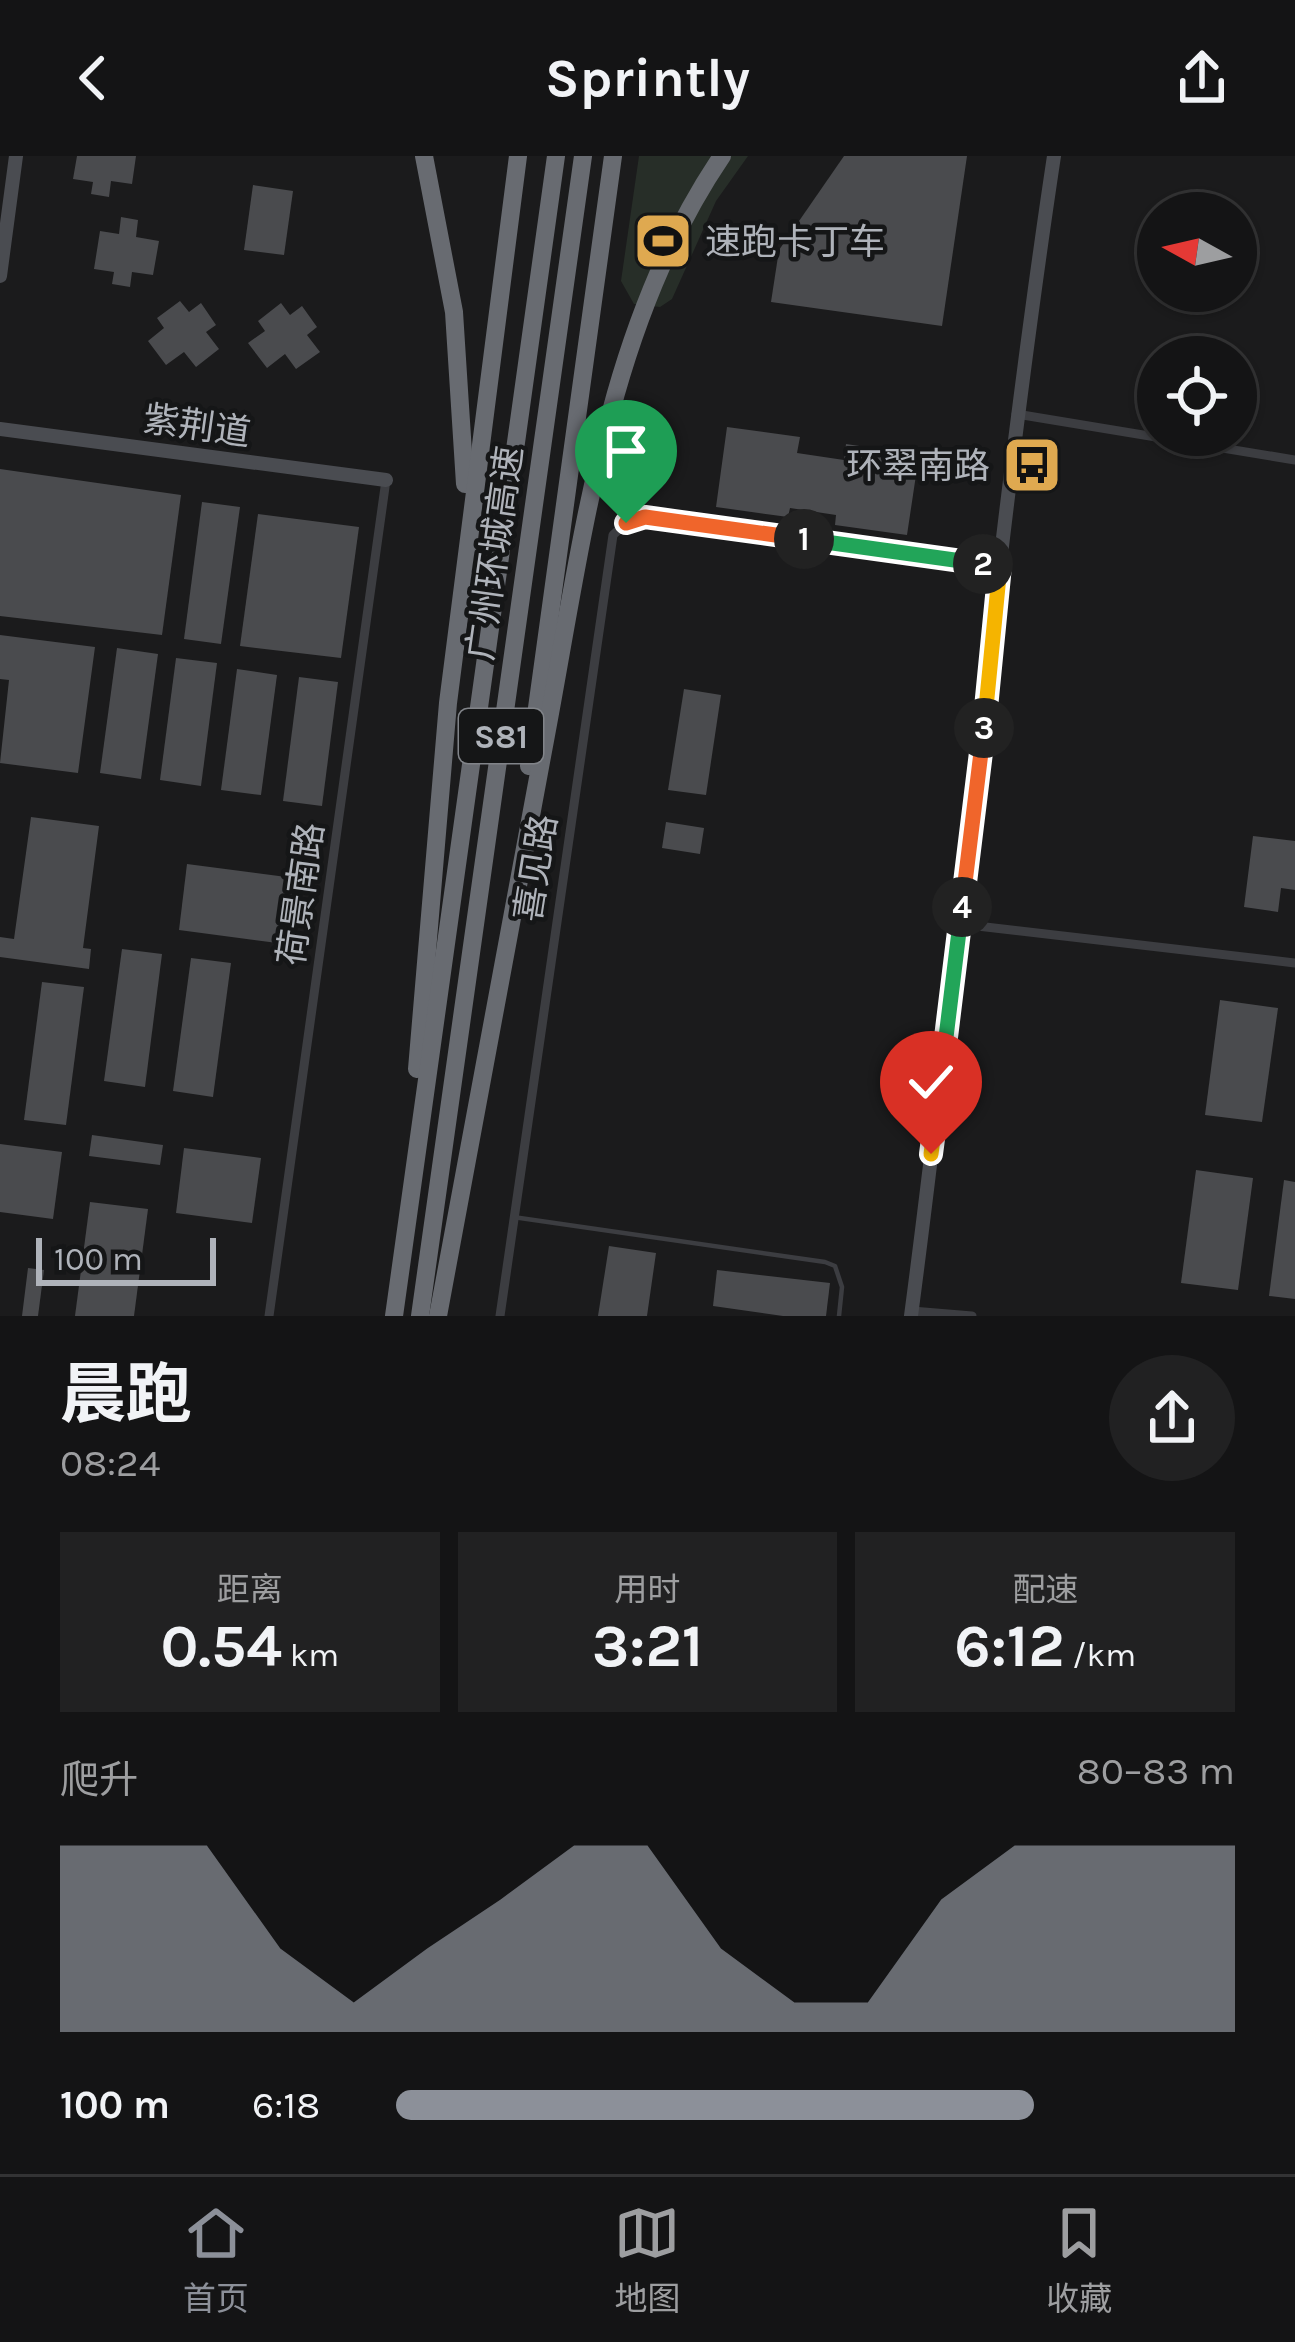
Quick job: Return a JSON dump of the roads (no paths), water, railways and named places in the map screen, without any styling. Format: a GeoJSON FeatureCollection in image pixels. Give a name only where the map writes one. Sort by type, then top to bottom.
{"type":"FeatureCollection","features":[{"type":"Feature","properties":{"kind":"highway"},"geometry":{"type":"LineString","coordinates":[[424,156],[446,260],[461,382],[466,513],[460,596]]}},
{"type":"Feature","properties":{"kind":"highway"},"geometry":{"type":"LineString","coordinates":[[393,1316],[412,1141],[434,828],[518,156]]}},
{"type":"Feature","properties":{"kind":"highway","name":"广州环城高速"},"geometry":{"type":"LineString","coordinates":[[393,1316],[556,156]]}},
{"type":"Feature","properties":{"kind":"highway","name":"广州环城高速"},"geometry":{"type":"LineString","coordinates":[[420,1316],[583,156]]}},
{"type":"Feature","properties":{"kind":"highway"},"geometry":{"type":"LineString","coordinates":[[492,1026],[613,156]]}},
{"type":"Feature","properties":{"kind":"highway"},"geometry":{"type":"LineString","coordinates":[[438,1316],[614,402],[659,272],[722,156]]}},
{"type":"Feature","properties":{"kind":"street"},"geometry":{"type":"LineString","coordinates":[[0,276],[16,156]]}},
{"type":"Feature","properties":{"kind":"street"},"geometry":{"type":"LineString","coordinates":[[972,1316],[911,1314],[1016,414],[1054,156]]}},
{"type":"Feature","properties":{"kind":"street"},"geometry":{"type":"LineString","coordinates":[[1016,414],[1295,460]]}},
{"type":"Feature","properties":{"kind":"street","name":"紫荆道"},"geometry":{"type":"LineString","coordinates":[[0,429],[386,480]]}},
{"type":"Feature","properties":{"kind":"street","name":"荷景南路"},"geometry":{"type":"LineString","coordinates":[[269,1316],[386,480]]}},
{"type":"Feature","properties":{"kind":"street","name":"喜见路"},"geometry":{"type":"LineString","coordinates":[[500,1316],[614,535],[626,523],[645,517],[1000,566]]}},
{"type":"Feature","properties":{"kind":"street"},"geometry":{"type":"LineString","coordinates":[[960,924],[1295,962]]}},
{"type":"Feature","properties":{"kind":"lane"},"geometry":{"type":"LineString","coordinates":[[513,1217],[825,1262],[835,1266],[842,1287],[839,1316]]}},
{"type":"Feature","properties":{"kind":"place","name":"速跑卡丁车"},"geometry":{"type":"Point","coordinates":[663,241]}},
{"type":"Feature","properties":{"kind":"place","name":"环翠南路"},"geometry":{"type":"Point","coordinates":[1032,465]}}]}
